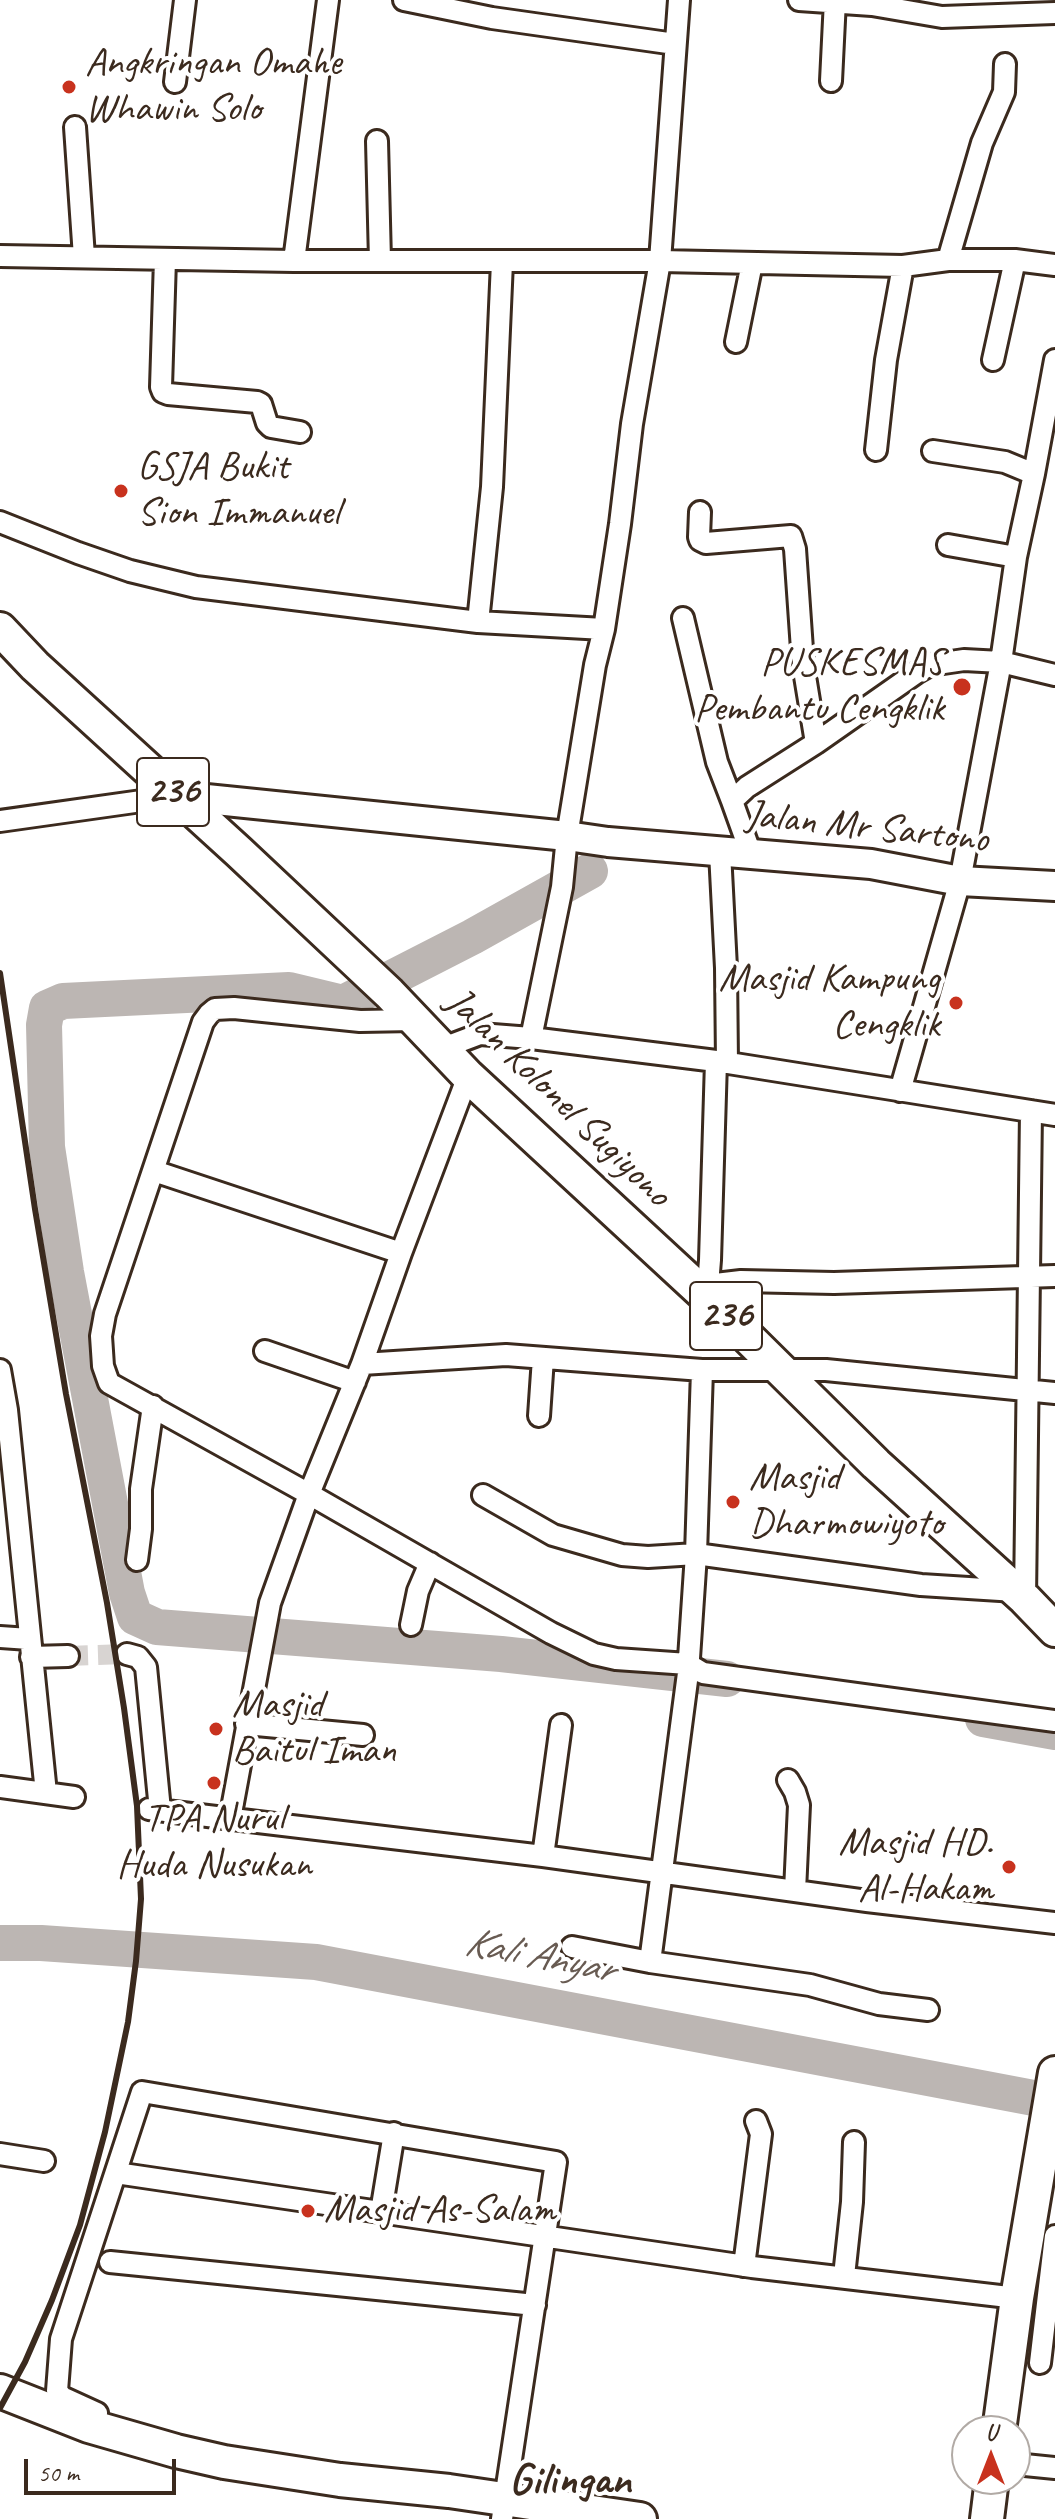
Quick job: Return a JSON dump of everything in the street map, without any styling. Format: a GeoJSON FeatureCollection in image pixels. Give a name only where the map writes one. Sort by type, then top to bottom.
{"type":"FeatureCollection","features":[{"type":"Feature","properties":{"kind":"main road","name":"Jalan Kolonel Sugiyono"},"geometry":{"type":"LineString","coordinates":[[0,629],[35,666],[239,852],[406,1011],[459,1041],[468,1076],[707,1291],[781,1372],[1055,1630]]}},
{"type":"Feature","properties":{"kind":"main road"},"geometry":{"type":"LineString","coordinates":[[1007,2415],[1034,2363],[1017,2298],[1055,2073]]}},
{"type":"Feature","properties":{"kind":"main road"},"geometry":{"type":"LineString","coordinates":[[0,2391],[89,2426],[224,2462],[503,2509],[640,2519]]}},
{"type":"Feature","properties":{"kind":"main road"},"geometry":{"type":"LineString","coordinates":[[990,2496],[1007,2519]]}},
{"type":"Feature","properties":{"kind":"street"},"geometry":{"type":"LineString","coordinates":[[175,82],[185,0]]}},
{"type":"Feature","properties":{"kind":"street"},"geometry":{"type":"LineString","coordinates":[[294,261],[328,0]]}},
{"type":"Feature","properties":{"kind":"street"},"geometry":{"type":"LineString","coordinates":[[404,0],[494,9],[675,44]]}},
{"type":"Feature","properties":{"kind":"street"},"geometry":{"type":"LineString","coordinates":[[531,1038],[562,887],[595,665],[604,629],[620,524],[632,424],[674,261],[675,44],[679,0]]}},
{"type":"Feature","properties":{"kind":"street"},"geometry":{"type":"LineString","coordinates":[[799,0],[891,7],[933,16],[1055,13]]}},
{"type":"Feature","properties":{"kind":"street"},"geometry":{"type":"LineString","coordinates":[[831,81],[835,2]]}},
{"type":"Feature","properties":{"kind":"street"},"geometry":{"type":"LineString","coordinates":[[948,260],[982,143],[1004,92],[1005,64]]}},
{"type":"Feature","properties":{"kind":"street"},"geometry":{"type":"LineString","coordinates":[[75,127],[84,257]]}},
{"type":"Feature","properties":{"kind":"street"},"geometry":{"type":"LineString","coordinates":[[377,141],[380,261]]}},
{"type":"Feature","properties":{"kind":"street"},"geometry":{"type":"LineString","coordinates":[[0,256],[294,261],[674,261],[903,266],[948,260],[1015,260],[1055,265]]}},
{"type":"Feature","properties":{"kind":"street"},"geometry":{"type":"LineString","coordinates":[[165,259],[163,392],[257,402],[261,404],[271,427],[300,432]]}},
{"type":"Feature","properties":{"kind":"street"},"geometry":{"type":"LineString","coordinates":[[993,360],[1015,260]]}},
{"type":"Feature","properties":{"kind":"street"},"geometry":{"type":"LineString","coordinates":[[478,622],[492,487],[502,262]]}},
{"type":"Feature","properties":{"kind":"street"},"geometry":{"type":"LineString","coordinates":[[736,342],[752,263]]}},
{"type":"Feature","properties":{"kind":"street"},"geometry":{"type":"LineString","coordinates":[[876,450],[886,360],[903,266]]}},
{"type":"Feature","properties":{"kind":"street"},"geometry":{"type":"LineString","coordinates":[[900,1091],[960,881],[1001,662],[1016,557],[1055,360]]}},
{"type":"Feature","properties":{"kind":"street"},"geometry":{"type":"LineString","coordinates":[[933,451],[1005,462],[1034,474]]}},
{"type":"Feature","properties":{"kind":"street"},"geometry":{"type":"LineString","coordinates":[[700,512],[699,537],[706,543],[791,536],[795,549],[803,664],[816,743]]}},
{"type":"Feature","properties":{"kind":"street"},"geometry":{"type":"LineString","coordinates":[[0,522],[130,571],[196,587],[478,622],[604,629]]}},
{"type":"Feature","properties":{"kind":"street"},"geometry":{"type":"LineString","coordinates":[[948,545],[1016,557]]}},
{"type":"Feature","properties":{"kind":"street"},"geometry":{"type":"LineString","coordinates":[[683,618],[717,762],[751,854]]}},
{"type":"Feature","properties":{"kind":"street"},"geometry":{"type":"LineString","coordinates":[[732,801],[747,787],[930,665],[964,660],[1001,662],[1055,675]]}},
{"type":"Feature","properties":{"kind":"street"},"geometry":{"type":"LineString","coordinates":[[0,821],[177,796]]}},
{"type":"Feature","properties":{"kind":"street","name":"Jalan Mr Sartono"},"geometry":{"type":"LineString","coordinates":[[177,796],[566,847],[608,842],[871,864],[960,881],[1055,886]]}},
{"type":"Feature","properties":{"kind":"street"},"geometry":{"type":"LineString","coordinates":[[720,852],[726,968],[707,1291],[741,1281],[834,1283],[1055,1276]]}},
{"type":"Feature","properties":{"kind":"street"},"geometry":{"type":"LineString","coordinates":[[406,1011],[360,1021],[234,1008],[215,1009],[203,1022],[105,1314],[101,1336],[103,1366],[109,1383],[551,1633],[594,1654],[703,1673],[1055,1721]]}},
{"type":"Feature","properties":{"kind":"street"},"geometry":{"type":"LineString","coordinates":[[459,1041],[531,1038],[722,1062],[1055,1115]]}},
{"type":"Feature","properties":{"kind":"street"},"geometry":{"type":"LineString","coordinates":[[230,1819],[261,1642],[282,1566],[358,1373],[468,1076]]}},
{"type":"Feature","properties":{"kind":"street"},"geometry":{"type":"LineString","coordinates":[[483,1495],[553,1535],[622,1555],[696,1554],[921,1585],[1020,1595],[1031,1111]]}},
{"type":"Feature","properties":{"kind":"street"},"geometry":{"type":"LineString","coordinates":[[154,1171],[401,1253]]}},
{"type":"Feature","properties":{"kind":"street"},"geometry":{"type":"LineString","coordinates":[[265,1351],[358,1373],[491,1355],[702,1370],[826,1370],[1055,1393]]}},
{"type":"Feature","properties":{"kind":"street"},"geometry":{"type":"LineString","coordinates":[[539,1416],[543,1358]]}},
{"type":"Feature","properties":{"kind":"street"},"geometry":{"type":"LineString","coordinates":[[0,1370],[7,1410],[46,1793]]}},
{"type":"Feature","properties":{"kind":"street"},"geometry":{"type":"LineString","coordinates":[[650,1962],[688,1668],[696,1554],[702,1370]]}},
{"type":"Feature","properties":{"kind":"street"},"geometry":{"type":"LineString","coordinates":[[137,1560],[141,1489],[153,1406]]}},
{"type":"Feature","properties":{"kind":"street"},"geometry":{"type":"LineString","coordinates":[[411,1625],[418,1591],[430,1563]]}},
{"type":"Feature","properties":{"kind":"street"},"geometry":{"type":"LineString","coordinates":[[0,1637],[30,1648],[68,1656]]}},
{"type":"Feature","properties":{"kind":"street"},"geometry":{"type":"LineString","coordinates":[[127,1654],[138,1657],[146,1667],[154,1810],[543,1856],[1055,1923]]}},
{"type":"Feature","properties":{"kind":"street"},"geometry":{"type":"LineString","coordinates":[[246,1724],[363,1735]]}},
{"type":"Feature","properties":{"kind":"street"},"geometry":{"type":"LineString","coordinates":[[543,1856],[561,1725]]}},
{"type":"Feature","properties":{"kind":"street"},"geometry":{"type":"LineString","coordinates":[[788,1780],[799,1805],[795,1891]]}},
{"type":"Feature","properties":{"kind":"street"},"geometry":{"type":"LineString","coordinates":[[0,1787],[74,1797]]}},
{"type":"Feature","properties":{"kind":"street"},"geometry":{"type":"LineString","coordinates":[[572,1947],[650,1962],[810,1985],[879,2004],[928,2010]]}},
{"type":"Feature","properties":{"kind":"street"},"geometry":{"type":"LineString","coordinates":[[176,2451],[62,2397],[57,2391],[61,2339],[142,2092],[556,2162],[503,2509]]}},
{"type":"Feature","properties":{"kind":"street"},"geometry":{"type":"LineString","coordinates":[[744,2266],[761,2134],[756,2121]]}},
{"type":"Feature","properties":{"kind":"street"},"geometry":{"type":"LineString","coordinates":[[381,2212],[394,2133]]}},
{"type":"Feature","properties":{"kind":"street"},"geometry":{"type":"LineString","coordinates":[[844,2276],[852,2202],[854,2142]]}},
{"type":"Feature","properties":{"kind":"street"},"geometry":{"type":"LineString","coordinates":[[0,2154],[44,2161]]}},
{"type":"Feature","properties":{"kind":"street"},"geometry":{"type":"LineString","coordinates":[[116,2173],[744,2266],[1017,2298]]}},
{"type":"Feature","properties":{"kind":"street"},"geometry":{"type":"LineString","coordinates":[[1034,2363],[1052,2284],[1055,2237]]}},
{"type":"Feature","properties":{"kind":"street"},"geometry":{"type":"LineString","coordinates":[[110,2262],[535,2305]]}},
{"type":"Feature","properties":{"kind":"street"},"geometry":{"type":"LineString","coordinates":[[1031,2466],[1055,2468]]}},
{"type":"Feature","properties":{"kind":"waterway"},"geometry":{"type":"LineString","coordinates":[[590,871],[472,937],[343,1003],[289,990],[63,1001],[47,1008],[44,1025],[47,1147],[66,1272],[127,1593],[135,1617],[157,1627],[501,1654],[727,1679]]}},
{"type":"Feature","properties":{"kind":"waterway"},"geometry":{"type":"LineString","coordinates":[[983,1719],[1055,1732]]}},
{"type":"Feature","properties":{"kind":"waterway","name":"Kali Anyar"},"geometry":{"type":"LineString","coordinates":[[0,1943],[41,1943],[316,1962],[1055,2102]]}},
{"type":"Feature","properties":{"kind":"tunnel"},"geometry":{"type":"LineString","coordinates":[[68,1656],[127,1654]]}},
{"type":"Feature","properties":{"kind":"railway"},"geometry":{"type":"LineString","coordinates":[[0,973],[66,1394],[124,1708],[137,1806],[141,1899],[128,2022],[105,2132],[80,2225],[25,2362],[0,2408]]}},
{"type":"Feature","properties":{"kind":"place","name":"Angkringan Omahe Whawin Solo"},"geometry":{"type":"Point","coordinates":[69,87]}},
{"type":"Feature","properties":{"kind":"place","name":"GSJA Bukit Sion Immanuel"},"geometry":{"type":"Point","coordinates":[121,491]}},
{"type":"Feature","properties":{"kind":"place","name":"PUSKESMAS Pembantu Cengklik"},"geometry":{"type":"Point","coordinates":[962,687]}},
{"type":"Feature","properties":{"kind":"place","name":"Masjid Kampung Cengklik"},"geometry":{"type":"Point","coordinates":[956,1003]}},
{"type":"Feature","properties":{"kind":"place","name":"Masjid Dharmowiyoto"},"geometry":{"type":"Point","coordinates":[733,1502]}},
{"type":"Feature","properties":{"kind":"place","name":"Masjid Baitul Iman"},"geometry":{"type":"Point","coordinates":[216,1729]}},
{"type":"Feature","properties":{"kind":"place","name":"TPA Nurul Huda Nusukan"},"geometry":{"type":"Point","coordinates":[214,1783]}},
{"type":"Feature","properties":{"kind":"place","name":"Masjid HD. Al-Hakam"},"geometry":{"type":"Point","coordinates":[1009,1867]}},
{"type":"Feature","properties":{"kind":"place","name":"Masjid As-Salam"},"geometry":{"type":"Point","coordinates":[308,2211]}},
{"type":"Feature","properties":{"kind":"district","name":"Gilingan"},"geometry":{"type":"Point","coordinates":[570,2481]}}]}
